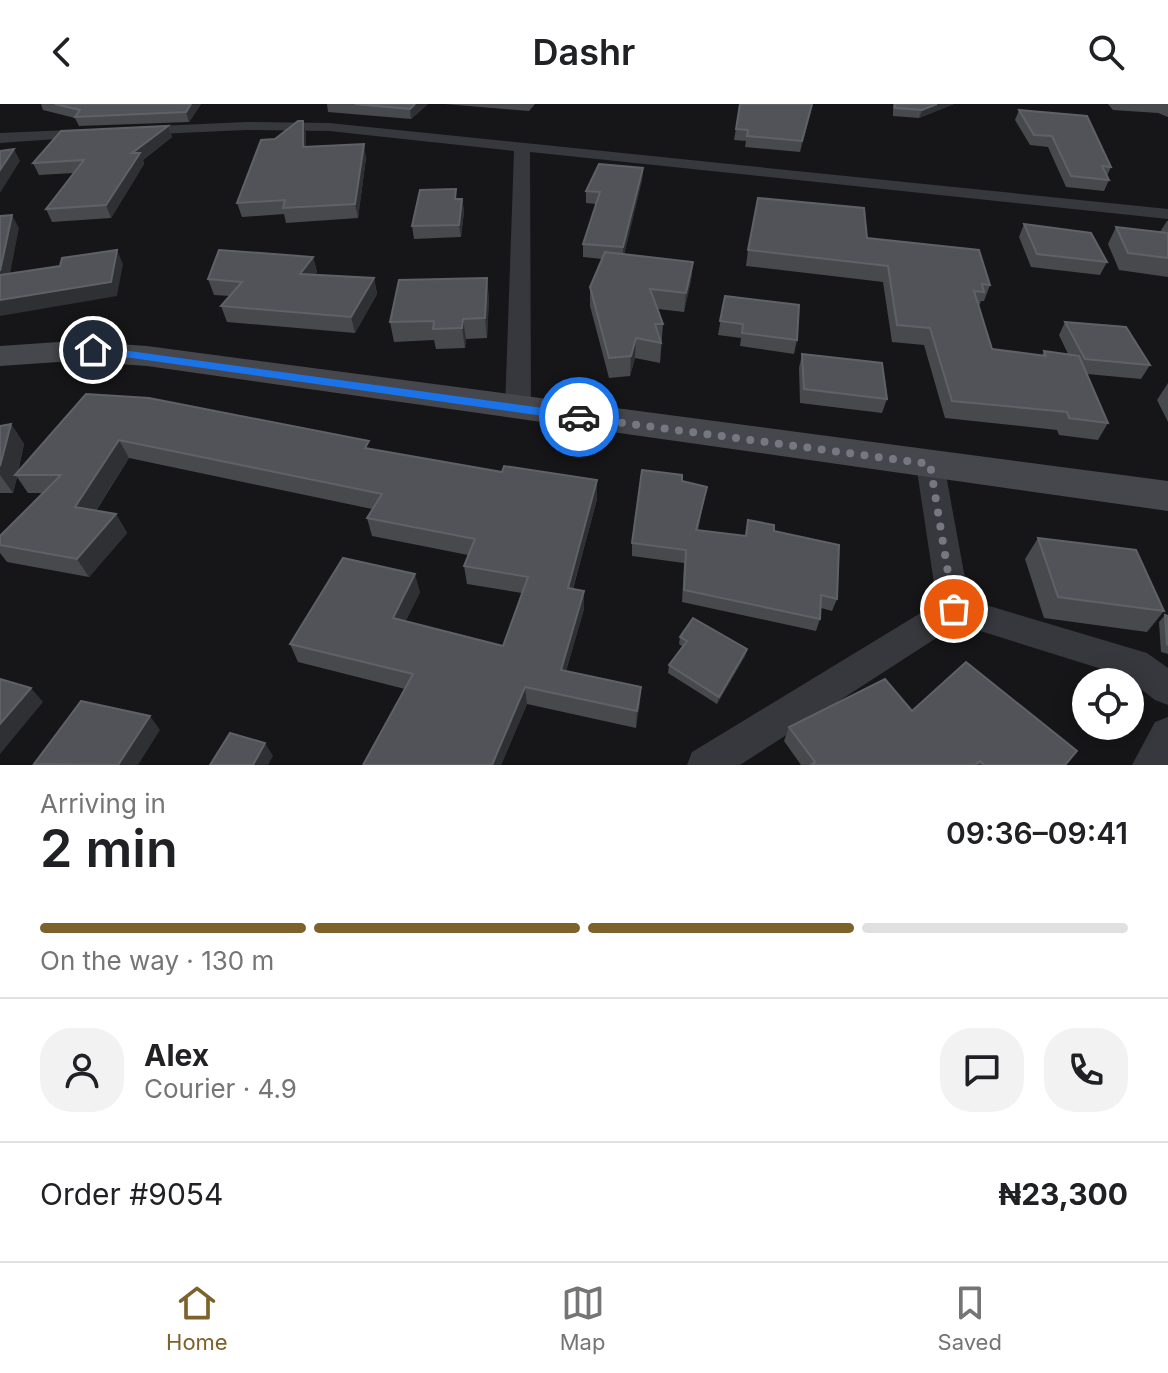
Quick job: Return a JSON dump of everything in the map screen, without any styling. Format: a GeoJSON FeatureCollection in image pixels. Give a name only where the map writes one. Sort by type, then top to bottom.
{"type":"FeatureCollection","features":[{"type":"Feature","properties":{"kind":"street"},"geometry":{"type":"LineString","coordinates":[[0,138],[304,126],[1168,214]]}},
{"type":"Feature","properties":{"kind":"street"},"geometry":{"type":"LineString","coordinates":[[518,409],[522,147]]}},
{"type":"Feature","properties":{"kind":"street"},"geometry":{"type":"LineString","coordinates":[[0,356],[47,350],[93,350],[1168,496]]}},
{"type":"Feature","properties":{"kind":"street"},"geometry":{"type":"LineString","coordinates":[[930,464],[954,609]]}},
{"type":"Feature","properties":{"kind":"street"},"geometry":{"type":"LineString","coordinates":[[706,765],[954,609],[1135,664],[1168,689]]}},
{"type":"Feature","properties":{"kind":"street"},"geometry":{"type":"LineString","coordinates":[[1151,765],[1168,735]]}},
{"type":"Feature","properties":{"kind":"building"},"geometry":{"type":"Polygon","coordinates":[[[55,104],[191,104],[186,112],[75,117],[80,110],[55,104]]]}},
{"type":"Feature","properties":{"kind":"building"},"geometry":{"type":"Polygon","coordinates":[[[355,104],[415,104],[410,109],[355,104]]]}},
{"type":"Feature","properties":{"kind":"building"},"geometry":{"type":"Polygon","coordinates":[[[740,104],[812,104],[802,141],[747,136],[748,130],[736,129],[740,104]]]}},
{"type":"Feature","properties":{"kind":"building"},"geometry":{"type":"Polygon","coordinates":[[[895,104],[937,104],[922,110],[895,108],[895,104]]]}},
{"type":"Feature","properties":{"kind":"building"},"geometry":{"type":"Polygon","coordinates":[[[1019,110],[1087,116],[1111,167],[1102,166],[1109,180],[1071,176],[1052,136],[1034,135],[1019,110]]]}},
{"type":"Feature","properties":{"kind":"building"},"geometry":{"type":"Polygon","coordinates":[[[298,121],[303,121],[303,147],[364,144],[355,204],[283,208],[285,200],[237,203],[261,140],[275,139],[298,121]]]}},
{"type":"Feature","properties":{"kind":"building"},"geometry":{"type":"Polygon","coordinates":[[[168,126],[132,153],[140,153],[106,205],[46,209],[84,160],[33,163],[61,131],[168,126]]]}},
{"type":"Feature","properties":{"kind":"building"},"geometry":{"type":"Polygon","coordinates":[[[14,149],[0,170],[0,151],[14,149]]]}},
{"type":"Feature","properties":{"kind":"building"},"geometry":{"type":"Polygon","coordinates":[[[599,164],[643,168],[623,247],[583,244],[600,192],[586,191],[599,164]]]}},
{"type":"Feature","properties":{"kind":"building"},"geometry":{"type":"Polygon","coordinates":[[[456,189],[455,199],[462,199],[459,225],[412,226],[420,190],[456,189]]]}},
{"type":"Feature","properties":{"kind":"building"},"geometry":{"type":"Polygon","coordinates":[[[758,198],[864,208],[867,238],[979,250],[990,285],[982,284],[984,292],[974,291],[992,349],[1046,356],[1044,351],[1079,356],[1108,423],[1069,418],[1067,412],[952,401],[930,328],[897,325],[888,266],[748,250],[758,198]]]}},
{"type":"Feature","properties":{"kind":"building"},"geometry":{"type":"Polygon","coordinates":[[[12,215],[0,271],[0,216],[12,215]]]}},
{"type":"Feature","properties":{"kind":"building"},"geometry":{"type":"Polygon","coordinates":[[[1024,224],[1091,233],[1107,262],[1037,254],[1024,224]]]}},
{"type":"Feature","properties":{"kind":"building"},"geometry":{"type":"Polygon","coordinates":[[[1116,227],[1168,233],[1168,258],[1128,253],[1116,227]]]}},
{"type":"Feature","properties":{"kind":"building"},"geometry":{"type":"Polygon","coordinates":[[[117,250],[111,282],[0,300],[0,275],[60,266],[62,258],[117,250]]]}},
{"type":"Feature","properties":{"kind":"building"},"geometry":{"type":"Polygon","coordinates":[[[219,250],[313,257],[300,274],[374,278],[351,317],[221,306],[242,282],[208,279],[219,250]]]}},
{"type":"Feature","properties":{"kind":"building"},"geometry":{"type":"Polygon","coordinates":[[[605,252],[693,262],[686,293],[650,289],[663,324],[655,324],[661,343],[636,338],[631,356],[609,358],[590,287],[605,252]]]}},
{"type":"Feature","properties":{"kind":"building"},"geometry":{"type":"Polygon","coordinates":[[[487,278],[485,318],[463,319],[462,328],[433,329],[434,321],[390,322],[399,280],[487,278]]]}},
{"type":"Feature","properties":{"kind":"building"},"geometry":{"type":"Polygon","coordinates":[[[725,296],[799,305],[797,340],[742,333],[743,324],[720,321],[725,296]]]}},
{"type":"Feature","properties":{"kind":"building"},"geometry":{"type":"Polygon","coordinates":[[[1065,322],[1126,327],[1150,365],[1085,359],[1065,322]]]}},
{"type":"Feature","properties":{"kind":"building"},"geometry":{"type":"Polygon","coordinates":[[[802,354],[882,363],[887,399],[804,389],[802,354]]]}},
{"type":"Feature","properties":{"kind":"building"},"geometry":{"type":"Polygon","coordinates":[[[86,394],[149,398],[369,441],[365,448],[502,472],[504,466],[597,480],[568,588],[584,591],[561,670],[641,687],[637,711],[525,687],[492,765],[363,765],[413,674],[290,644],[343,558],[415,574],[393,618],[503,646],[528,577],[464,566],[475,539],[367,518],[382,494],[119,440],[75,507],[116,514],[77,559],[0,545],[0,536],[61,475],[15,475],[86,394]]]}},
{"type":"Feature","properties":{"kind":"building"},"geometry":{"type":"Polygon","coordinates":[[[11,424],[0,466],[0,426],[11,424]]]}},
{"type":"Feature","properties":{"kind":"building"},"geometry":{"type":"Polygon","coordinates":[[[642,470],[682,475],[682,481],[707,487],[696,530],[746,536],[748,520],[774,525],[774,531],[839,545],[837,599],[821,595],[820,619],[684,590],[686,550],[632,543],[642,470]]]}},
{"type":"Feature","properties":{"kind":"building"},"geometry":{"type":"Polygon","coordinates":[[[1038,538],[1136,550],[1164,611],[1058,597],[1038,538]]]}},
{"type":"Feature","properties":{"kind":"building"},"geometry":{"type":"Polygon","coordinates":[[[1165,615],[1168,616],[1168,645],[1167,644],[1165,615]]]}},
{"type":"Feature","properties":{"kind":"building"},"geometry":{"type":"Polygon","coordinates":[[[693,618],[747,649],[719,697],[669,665],[687,641],[680,637],[693,618]]]}},
{"type":"Feature","properties":{"kind":"building"},"geometry":{"type":"Polygon","coordinates":[[[966,662],[1077,751],[1065,765],[984,765],[980,761],[975,765],[811,765],[815,762],[789,727],[885,679],[912,711],[966,662]]]}},
{"type":"Feature","properties":{"kind":"building"},"geometry":{"type":"Polygon","coordinates":[[[0,679],[31,688],[0,724],[0,679]]]}},
{"type":"Feature","properties":{"kind":"building"},"geometry":{"type":"Polygon","coordinates":[[[81,701],[150,716],[118,765],[34,764],[81,701]]]}},
{"type":"Feature","properties":{"kind":"building"},"geometry":{"type":"Polygon","coordinates":[[[230,733],[265,743],[253,765],[210,765],[230,733]]]}},
{"type":"Feature","properties":{"kind":"way so far"},"geometry":{"type":"LineString","coordinates":[[579,417],[930,464],[954,609]]}},
{"type":"Feature","properties":{"kind":"route"},"geometry":{"type":"LineString","coordinates":[[93,350],[579,417]]}}]}
